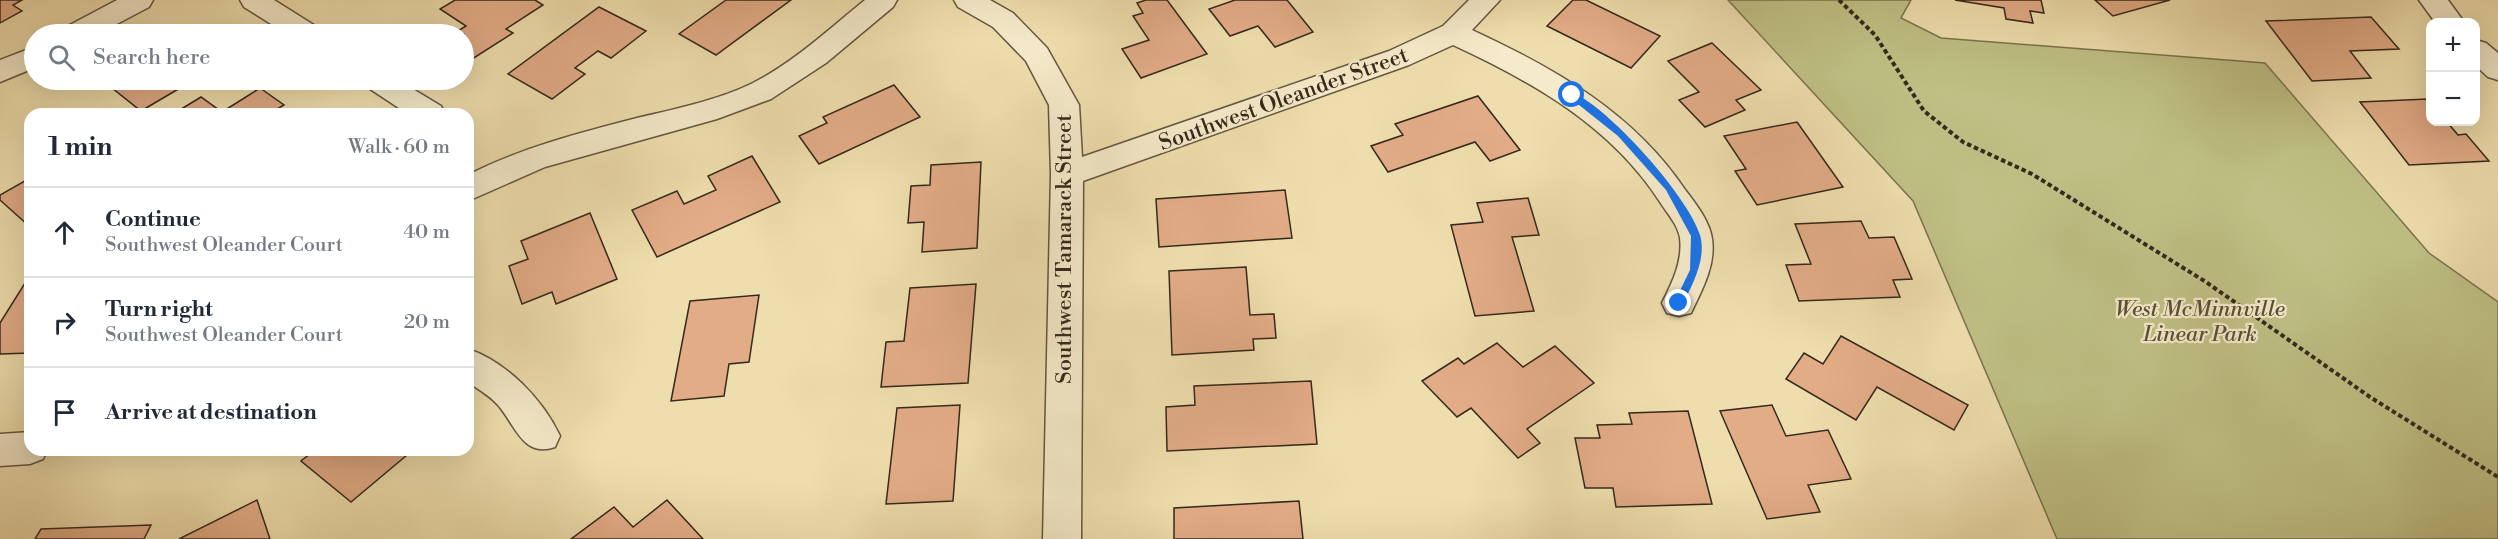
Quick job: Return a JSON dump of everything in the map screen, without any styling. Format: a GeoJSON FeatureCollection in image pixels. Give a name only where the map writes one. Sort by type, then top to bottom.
{"type":"FeatureCollection","features":[{"type":"Feature","properties":{"kind":"street"},"geometry":{"type":"LineString","coordinates":[[95,24],[139,0]]}},
{"type":"Feature","properties":{"kind":"street"},"geometry":{"type":"LineString","coordinates":[[254,0],[291,24]]}},
{"type":"Feature","properties":{"kind":"street"},"geometry":{"type":"LineString","coordinates":[[474,175],[558,148],[688,116],[743,99],[797,70],[883,0]]}},
{"type":"Feature","properties":{"kind":"street","name":"Southwest Tamarack Street"},"geometry":{"type":"LineString","coordinates":[[968,0],[1003,20],[1037,55],[1064,105],[1067,174],[1062,539]]}},
{"type":"Feature","properties":{"kind":"street","name":"Southwest Oleander Street"},"geometry":{"type":"LineString","coordinates":[[1067,174],[1399,58],[1453,33],[1486,0]]}},
{"type":"Feature","properties":{"kind":"street"},"geometry":{"type":"LineString","coordinates":[[2433,0],[2447,18]]}},
{"type":"Feature","properties":{"kind":"street"},"geometry":{"type":"LineString","coordinates":[[1453,33],[1521,64],[1572,95],[1621,134],[1669,188],[1696,236],[1694,270],[1679,303]]}},
{"type":"Feature","properties":{"kind":"street"},"geometry":{"type":"LineString","coordinates":[[2480,54],[2498,70]]}},
{"type":"Feature","properties":{"kind":"street"},"geometry":{"type":"LineString","coordinates":[[0,72],[24,61]]}},
{"type":"Feature","properties":{"kind":"street"},"geometry":{"type":"LineString","coordinates":[[393,90],[421,108]]}},
{"type":"Feature","properties":{"kind":"street"},"geometry":{"type":"LineString","coordinates":[[474,367],[509,393],[542,436]]}},
{"type":"Feature","properties":{"kind":"street"},"geometry":{"type":"LineString","coordinates":[[0,450],[24,448]]}},
{"type":"Feature","properties":{"kind":"path"},"geometry":{"type":"LineString","coordinates":[[1839,0],[1875,35],[1924,111],[1963,142],[2032,174],[2206,282],[2370,397],[2498,477]]}},
{"type":"Feature","properties":{"kind":"green space","name":"West McMinnville Linear Park"},"geometry":{"type":"Polygon","coordinates":[[[1728,0],[1911,0],[1901,18],[1941,38],[2265,63],[2429,253],[2498,302],[2498,539],[2057,539],[1913,201],[1728,0]]]}},
{"type":"Feature","properties":{"kind":"building"},"geometry":{"type":"Polygon","coordinates":[[[0,0],[22,0],[13,5],[22,11],[0,23],[0,0]]]}},
{"type":"Feature","properties":{"kind":"building"},"geometry":{"type":"Polygon","coordinates":[[[455,0],[535,0],[543,5],[506,29],[513,33],[474,58],[474,24],[463,24],[440,9],[455,0]]]}},
{"type":"Feature","properties":{"kind":"building"},"geometry":{"type":"Polygon","coordinates":[[[726,0],[791,0],[716,55],[679,34],[726,0]]]}},
{"type":"Feature","properties":{"kind":"building"},"geometry":{"type":"Polygon","coordinates":[[[1146,0],[1167,0],[1207,54],[1141,78],[1122,49],[1149,40],[1133,16],[1143,13],[1137,3],[1146,0]]]}},
{"type":"Feature","properties":{"kind":"building"},"geometry":{"type":"Polygon","coordinates":[[[1235,0],[1287,0],[1313,32],[1275,47],[1258,26],[1230,36],[1209,9],[1235,0]]]}},
{"type":"Feature","properties":{"kind":"building"},"geometry":{"type":"Polygon","coordinates":[[[1573,0],[1586,0],[1660,36],[1631,68],[1547,26],[1573,0]]]}},
{"type":"Feature","properties":{"kind":"building"},"geometry":{"type":"Polygon","coordinates":[[[1955,0],[2041,0],[2044,13],[2030,11],[2033,23],[2006,19],[2004,8],[1955,0]]]}},
{"type":"Feature","properties":{"kind":"building"},"geometry":{"type":"Polygon","coordinates":[[[2095,0],[2170,0],[2113,16],[2095,0]]]}},
{"type":"Feature","properties":{"kind":"building"},"geometry":{"type":"Polygon","coordinates":[[[599,7],[646,31],[611,58],[598,51],[575,68],[585,74],[552,99],[508,74],[599,7]]]}},
{"type":"Feature","properties":{"kind":"building"},"geometry":{"type":"Polygon","coordinates":[[[2371,17],[2399,49],[2350,51],[2371,78],[2312,81],[2266,21],[2371,17]]]}},
{"type":"Feature","properties":{"kind":"building"},"geometry":{"type":"Polygon","coordinates":[[[1712,43],[1761,90],[1736,100],[1745,110],[1705,127],[1679,100],[1699,92],[1668,61],[1712,43]]]}},
{"type":"Feature","properties":{"kind":"building"},"geometry":{"type":"Polygon","coordinates":[[[894,85],[920,117],[819,164],[799,136],[827,123],[823,117],[894,85]]]}},
{"type":"Feature","properties":{"kind":"building"},"geometry":{"type":"Polygon","coordinates":[[[115,90],[177,90],[146,108],[137,108],[115,90]]]}},
{"type":"Feature","properties":{"kind":"building"},"geometry":{"type":"Polygon","coordinates":[[[257,90],[263,90],[284,105],[279,108],[228,108],[257,90]]]}},
{"type":"Feature","properties":{"kind":"building"},"geometry":{"type":"Polygon","coordinates":[[[1478,96],[1520,150],[1490,161],[1475,142],[1388,172],[1371,146],[1403,135],[1395,124],[1478,96]]]}},
{"type":"Feature","properties":{"kind":"building"},"geometry":{"type":"Polygon","coordinates":[[[201,97],[216,108],[183,108],[201,97]]]}},
{"type":"Feature","properties":{"kind":"building"},"geometry":{"type":"Polygon","coordinates":[[[2426,99],[2426,126],[2450,126],[2458,135],[2466,134],[2489,161],[2409,165],[2360,102],[2426,99]]]}},
{"type":"Feature","properties":{"kind":"building"},"geometry":{"type":"Polygon","coordinates":[[[1797,122],[1843,187],[1757,205],[1735,171],[1746,169],[1724,136],[1797,122]]]}},
{"type":"Feature","properties":{"kind":"building"},"geometry":{"type":"Polygon","coordinates":[[[752,156],[780,202],[657,257],[632,210],[677,191],[684,204],[716,190],[708,176],[752,156]]]}},
{"type":"Feature","properties":{"kind":"building"},"geometry":{"type":"Polygon","coordinates":[[[981,162],[977,248],[922,252],[924,222],[908,223],[911,186],[930,185],[931,165],[981,162]]]}},
{"type":"Feature","properties":{"kind":"building"},"geometry":{"type":"Polygon","coordinates":[[[24,181],[24,222],[0,200],[0,195],[24,181]]]}},
{"type":"Feature","properties":{"kind":"building"},"geometry":{"type":"Polygon","coordinates":[[[1285,190],[1292,238],[1159,247],[1156,199],[1285,190]]]}},
{"type":"Feature","properties":{"kind":"building"},"geometry":{"type":"Polygon","coordinates":[[[1528,198],[1539,235],[1512,237],[1534,311],[1475,316],[1451,225],[1483,222],[1477,203],[1528,198]]]}},
{"type":"Feature","properties":{"kind":"building"},"geometry":{"type":"Polygon","coordinates":[[[590,213],[617,279],[556,304],[552,292],[522,304],[509,266],[528,259],[521,241],[590,213]]]}},
{"type":"Feature","properties":{"kind":"building"},"geometry":{"type":"Polygon","coordinates":[[[1861,221],[1869,238],[1894,237],[1912,279],[1893,280],[1900,297],[1799,301],[1786,265],[1811,264],[1795,224],[1861,221]]]}},
{"type":"Feature","properties":{"kind":"building"},"geometry":{"type":"Polygon","coordinates":[[[1246,267],[1250,315],[1274,314],[1276,338],[1253,339],[1254,350],[1172,355],[1169,271],[1246,267]]]}},
{"type":"Feature","properties":{"kind":"building"},"geometry":{"type":"Polygon","coordinates":[[[976,284],[968,383],[881,387],[886,342],[904,341],[910,288],[976,284]]]}},
{"type":"Feature","properties":{"kind":"building"},"geometry":{"type":"Polygon","coordinates":[[[24,285],[24,353],[0,354],[0,323],[24,285]]]}},
{"type":"Feature","properties":{"kind":"building"},"geometry":{"type":"Polygon","coordinates":[[[759,295],[749,362],[729,364],[724,396],[671,401],[690,301],[759,295]]]}},
{"type":"Feature","properties":{"kind":"building"},"geometry":{"type":"Polygon","coordinates":[[[1841,336],[1968,405],[1954,430],[1877,387],[1856,420],[1786,379],[1804,353],[1823,364],[1841,336]]]}},
{"type":"Feature","properties":{"kind":"building"},"geometry":{"type":"Polygon","coordinates":[[[1497,343],[1523,367],[1555,346],[1594,383],[1527,429],[1540,443],[1518,458],[1471,408],[1457,417],[1422,381],[1458,358],[1464,364],[1497,343]]]}},
{"type":"Feature","properties":{"kind":"building"},"geometry":{"type":"Polygon","coordinates":[[[1311,381],[1317,444],[1167,451],[1166,407],[1195,405],[1194,386],[1311,381]]]}},
{"type":"Feature","properties":{"kind":"building"},"geometry":{"type":"Polygon","coordinates":[[[960,405],[953,501],[886,504],[897,408],[960,405]]]}},
{"type":"Feature","properties":{"kind":"building"},"geometry":{"type":"Polygon","coordinates":[[[1772,405],[1786,436],[1828,430],[1851,479],[1808,485],[1820,512],[1767,519],[1720,411],[1772,405]]]}},
{"type":"Feature","properties":{"kind":"building"},"geometry":{"type":"Polygon","coordinates":[[[1688,411],[1712,504],[1616,507],[1613,488],[1585,488],[1575,438],[1600,438],[1597,425],[1632,424],[1629,413],[1688,411]]]}},
{"type":"Feature","properties":{"kind":"building"},"geometry":{"type":"Polygon","coordinates":[[[307,456],[406,456],[351,502],[301,461],[307,456]]]}},
{"type":"Feature","properties":{"kind":"building"},"geometry":{"type":"Polygon","coordinates":[[[257,500],[270,539],[179,539],[257,500]]]}},
{"type":"Feature","properties":{"kind":"building"},"geometry":{"type":"Polygon","coordinates":[[[667,500],[703,539],[571,539],[614,507],[633,527],[667,500]]]}},
{"type":"Feature","properties":{"kind":"building"},"geometry":{"type":"Polygon","coordinates":[[[1299,501],[1303,539],[1174,539],[1174,508],[1299,501]]]}},
{"type":"Feature","properties":{"kind":"building"},"geometry":{"type":"Polygon","coordinates":[[[151,525],[144,539],[35,539],[41,529],[151,525]]]}},
{"type":"Feature","properties":{"kind":"route"},"geometry":{"type":"LineString","coordinates":[[1572,95],[1621,134],[1669,188],[1696,236],[1694,270],[1679,303]]}}]}
